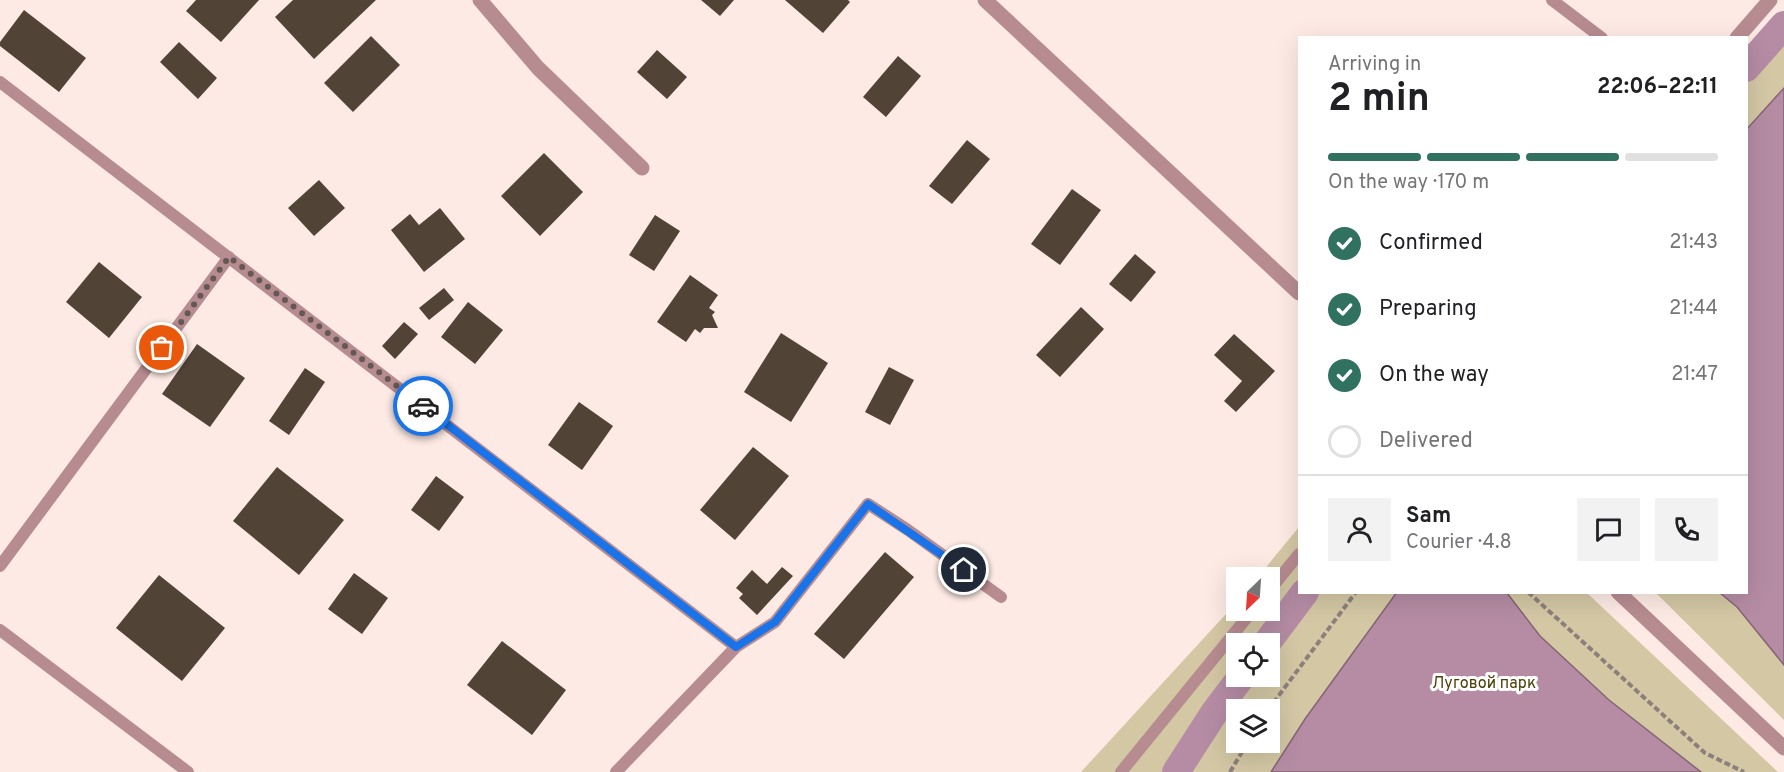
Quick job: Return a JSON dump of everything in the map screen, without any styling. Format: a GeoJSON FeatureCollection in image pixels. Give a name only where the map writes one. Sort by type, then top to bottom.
{"type":"FeatureCollection","features":[{"type":"Feature","properties":{"kind":"street"},"geometry":{"type":"LineString","coordinates":[[480,0],[538,68],[642,168]]}},
{"type":"Feature","properties":{"kind":"street"},"geometry":{"type":"LineString","coordinates":[[985,0],[1298,292]]}},
{"type":"Feature","properties":{"kind":"street"},"geometry":{"type":"LineString","coordinates":[[1739,36],[1770,0]]}},
{"type":"Feature","properties":{"kind":"street"},"geometry":{"type":"LineString","coordinates":[[1620,594],[1784,748]]}},
{"type":"Feature","properties":{"kind":"lane"},"geometry":{"type":"LineString","coordinates":[[1552,0],[1599,36]]}},
{"type":"Feature","properties":{"kind":"lane"},"geometry":{"type":"LineString","coordinates":[[0,82],[736,647]]}},
{"type":"Feature","properties":{"kind":"lane"},"geometry":{"type":"LineString","coordinates":[[0,566],[229,257]]}},
{"type":"Feature","properties":{"kind":"lane"},"geometry":{"type":"LineString","coordinates":[[616,772],[736,647],[775,622],[868,504],[1001,597]]}},
{"type":"Feature","properties":{"kind":"lane"},"geometry":{"type":"LineString","coordinates":[[1280,577],[1298,555]]}},
{"type":"Feature","properties":{"kind":"lane"},"geometry":{"type":"LineString","coordinates":[[1122,772],[1244,621]]}},
{"type":"Feature","properties":{"kind":"lane"},"geometry":{"type":"LineString","coordinates":[[0,630],[188,772]]}},
{"type":"Feature","properties":{"kind":"path"},"geometry":{"type":"LineString","coordinates":[[1277,699],[1355,594]]}},
{"type":"Feature","properties":{"kind":"path"},"geometry":{"type":"LineString","coordinates":[[1530,594],[1705,753],[1744,772]]}},
{"type":"Feature","properties":{"kind":"path"},"geometry":{"type":"LineString","coordinates":[[1230,772],[1241,753]]}},
{"type":"Feature","properties":{"kind":"green space"},"geometry":{"type":"Polygon","coordinates":[[[1784,41],[1784,88],[1748,128],[1748,79],[1784,41]]]}},
{"type":"Feature","properties":{"kind":"green space","name":"Луговой парк"},"geometry":{"type":"Polygon","coordinates":[[[1298,528],[1298,594],[1588,594],[1778,772],[1081,772],[1226,614],[1226,621],[1280,621],[1280,567],[1266,567],[1298,528]]]}},
{"type":"Feature","properties":{"kind":"green space"},"geometry":{"type":"Polygon","coordinates":[[[1657,594],[1721,594],[1737,607],[1784,665],[1784,720],[1657,594]]]}},
{"type":"Feature","properties":{"kind":"shaded area"},"geometry":{"type":"Polygon","coordinates":[[[1784,88],[1784,665],[1737,607],[1721,594],[1748,594],[1748,128],[1784,88]]]}},
{"type":"Feature","properties":{"kind":"shaded area"},"geometry":{"type":"Polygon","coordinates":[[[1396,594],[1508,594],[1540,636],[1609,700],[1701,772],[1271,772],[1305,719],[1396,594]]]}},
{"type":"Feature","properties":{"kind":"building"},"geometry":{"type":"Polygon","coordinates":[[[196,0],[259,0],[221,42],[186,11],[196,0]]]}},
{"type":"Feature","properties":{"kind":"building"},"geometry":{"type":"Polygon","coordinates":[[[293,0],[376,0],[314,59],[275,17],[293,0]]]}},
{"type":"Feature","properties":{"kind":"building"},"geometry":{"type":"Polygon","coordinates":[[[701,0],[734,0],[720,16],[701,0]]]}},
{"type":"Feature","properties":{"kind":"building"},"geometry":{"type":"Polygon","coordinates":[[[785,0],[848,0],[850,2],[823,33],[785,0]]]}},
{"type":"Feature","properties":{"kind":"building"},"geometry":{"type":"Polygon","coordinates":[[[24,10],[86,58],[59,92],[0,46],[0,42],[24,10]]]}},
{"type":"Feature","properties":{"kind":"building"},"geometry":{"type":"Polygon","coordinates":[[[371,36],[400,65],[353,112],[324,83],[371,36]]]}},
{"type":"Feature","properties":{"kind":"building"},"geometry":{"type":"Polygon","coordinates":[[[179,42],[217,78],[198,99],[160,62],[179,42]]]}},
{"type":"Feature","properties":{"kind":"building"},"geometry":{"type":"Polygon","coordinates":[[[657,50],[687,77],[667,99],[637,72],[657,50]]]}},
{"type":"Feature","properties":{"kind":"building"},"geometry":{"type":"Polygon","coordinates":[[[898,56],[921,76],[886,117],[863,97],[898,56]]]}},
{"type":"Feature","properties":{"kind":"building"},"geometry":{"type":"Polygon","coordinates":[[[967,140],[990,159],[952,204],[929,186],[967,140]]]}},
{"type":"Feature","properties":{"kind":"building"},"geometry":{"type":"Polygon","coordinates":[[[544,153],[583,192],[540,236],[501,196],[544,153]]]}},
{"type":"Feature","properties":{"kind":"building"},"geometry":{"type":"Polygon","coordinates":[[[319,180],[345,208],[314,236],[288,208],[319,180]]]}},
{"type":"Feature","properties":{"kind":"building"},"geometry":{"type":"Polygon","coordinates":[[[1072,189],[1101,210],[1060,265],[1031,244],[1072,189]]]}},
{"type":"Feature","properties":{"kind":"building"},"geometry":{"type":"Polygon","coordinates":[[[440,208],[465,239],[424,272],[391,230],[410,214],[419,225],[440,208]]]}},
{"type":"Feature","properties":{"kind":"building"},"geometry":{"type":"Polygon","coordinates":[[[655,215],[680,231],[654,271],[629,255],[655,215]]]}},
{"type":"Feature","properties":{"kind":"building"},"geometry":{"type":"Polygon","coordinates":[[[1135,254],[1156,272],[1131,302],[1109,284],[1135,254]]]}},
{"type":"Feature","properties":{"kind":"building"},"geometry":{"type":"Polygon","coordinates":[[[99,262],[142,297],[109,338],[66,302],[99,262]]]}},
{"type":"Feature","properties":{"kind":"building"},"geometry":{"type":"Polygon","coordinates":[[[690,275],[718,295],[709,308],[715,312],[712,315],[718,328],[704,328],[700,333],[695,329],[686,342],[657,322],[690,275]]]}},
{"type":"Feature","properties":{"kind":"building"},"geometry":{"type":"Polygon","coordinates":[[[444,288],[454,300],[429,320],[419,308],[444,288]]]}},
{"type":"Feature","properties":{"kind":"building"},"geometry":{"type":"Polygon","coordinates":[[[468,302],[503,330],[475,364],[441,337],[468,302]]]}},
{"type":"Feature","properties":{"kind":"building"},"geometry":{"type":"Polygon","coordinates":[[[1081,307],[1104,329],[1060,377],[1036,355],[1081,307]]]}},
{"type":"Feature","properties":{"kind":"building"},"geometry":{"type":"Polygon","coordinates":[[[404,322],[418,334],[395,359],[382,346],[404,322]]]}},
{"type":"Feature","properties":{"kind":"building"},"geometry":{"type":"Polygon","coordinates":[[[781,333],[828,363],[791,422],[744,392],[781,333]]]}},
{"type":"Feature","properties":{"kind":"building"},"geometry":{"type":"Polygon","coordinates":[[[1234,334],[1275,371],[1236,412],[1224,401],[1242,381],[1214,355],[1234,334]]]}},
{"type":"Feature","properties":{"kind":"building"},"geometry":{"type":"Polygon","coordinates":[[[197,344],[245,378],[210,427],[162,394],[197,344]]]}},
{"type":"Feature","properties":{"kind":"building"},"geometry":{"type":"Polygon","coordinates":[[[889,367],[914,380],[890,425],[865,412],[889,367]]]}},
{"type":"Feature","properties":{"kind":"building"},"geometry":{"type":"Polygon","coordinates":[[[305,368],[325,382],[289,435],[269,421],[305,368]]]}},
{"type":"Feature","properties":{"kind":"building"},"geometry":{"type":"Polygon","coordinates":[[[579,402],[613,426],[582,470],[548,445],[579,402]]]}},
{"type":"Feature","properties":{"kind":"building"},"geometry":{"type":"Polygon","coordinates":[[[753,447],[789,476],[735,540],[700,510],[753,447]]]}},
{"type":"Feature","properties":{"kind":"building"},"geometry":{"type":"Polygon","coordinates":[[[277,467],[344,520],[299,575],[233,521],[277,467]]]}},
{"type":"Feature","properties":{"kind":"building"},"geometry":{"type":"Polygon","coordinates":[[[436,476],[464,497],[439,531],[411,510],[436,476]]]}},
{"type":"Feature","properties":{"kind":"building"},"geometry":{"type":"Polygon","coordinates":[[[885,552],[914,577],[844,659],[814,634],[885,552]]]}},
{"type":"Feature","properties":{"kind":"building"},"geometry":{"type":"Polygon","coordinates":[[[782,567],[793,576],[757,615],[739,598],[743,594],[736,588],[752,570],[767,584],[782,567]]]}},
{"type":"Feature","properties":{"kind":"building"},"geometry":{"type":"Polygon","coordinates":[[[354,573],[388,598],[362,634],[328,609],[354,573]]]}},
{"type":"Feature","properties":{"kind":"building"},"geometry":{"type":"Polygon","coordinates":[[[159,575],[225,628],[182,681],[116,628],[159,575]]]}},
{"type":"Feature","properties":{"kind":"building"},"geometry":{"type":"Polygon","coordinates":[[[502,641],[566,690],[532,735],[467,685],[502,641]]]}},
{"type":"Feature","properties":{"kind":"waterway"},"geometry":{"type":"LineString","coordinates":[[1748,66],[1784,25]]}},
{"type":"Feature","properties":{"kind":"waterway"},"geometry":{"type":"LineString","coordinates":[[1274,633],[1304,594]]}},
{"type":"Feature","properties":{"kind":"waterway"},"geometry":{"type":"LineString","coordinates":[[1176,772],[1234,687]]}},
{"type":"Feature","properties":{"kind":"way so far"},"geometry":{"type":"LineString","coordinates":[[162,348],[229,257],[423,406]]}},
{"type":"Feature","properties":{"kind":"route"},"geometry":{"type":"LineString","coordinates":[[423,406],[736,647],[775,622],[868,504],[964,570]]}}]}
